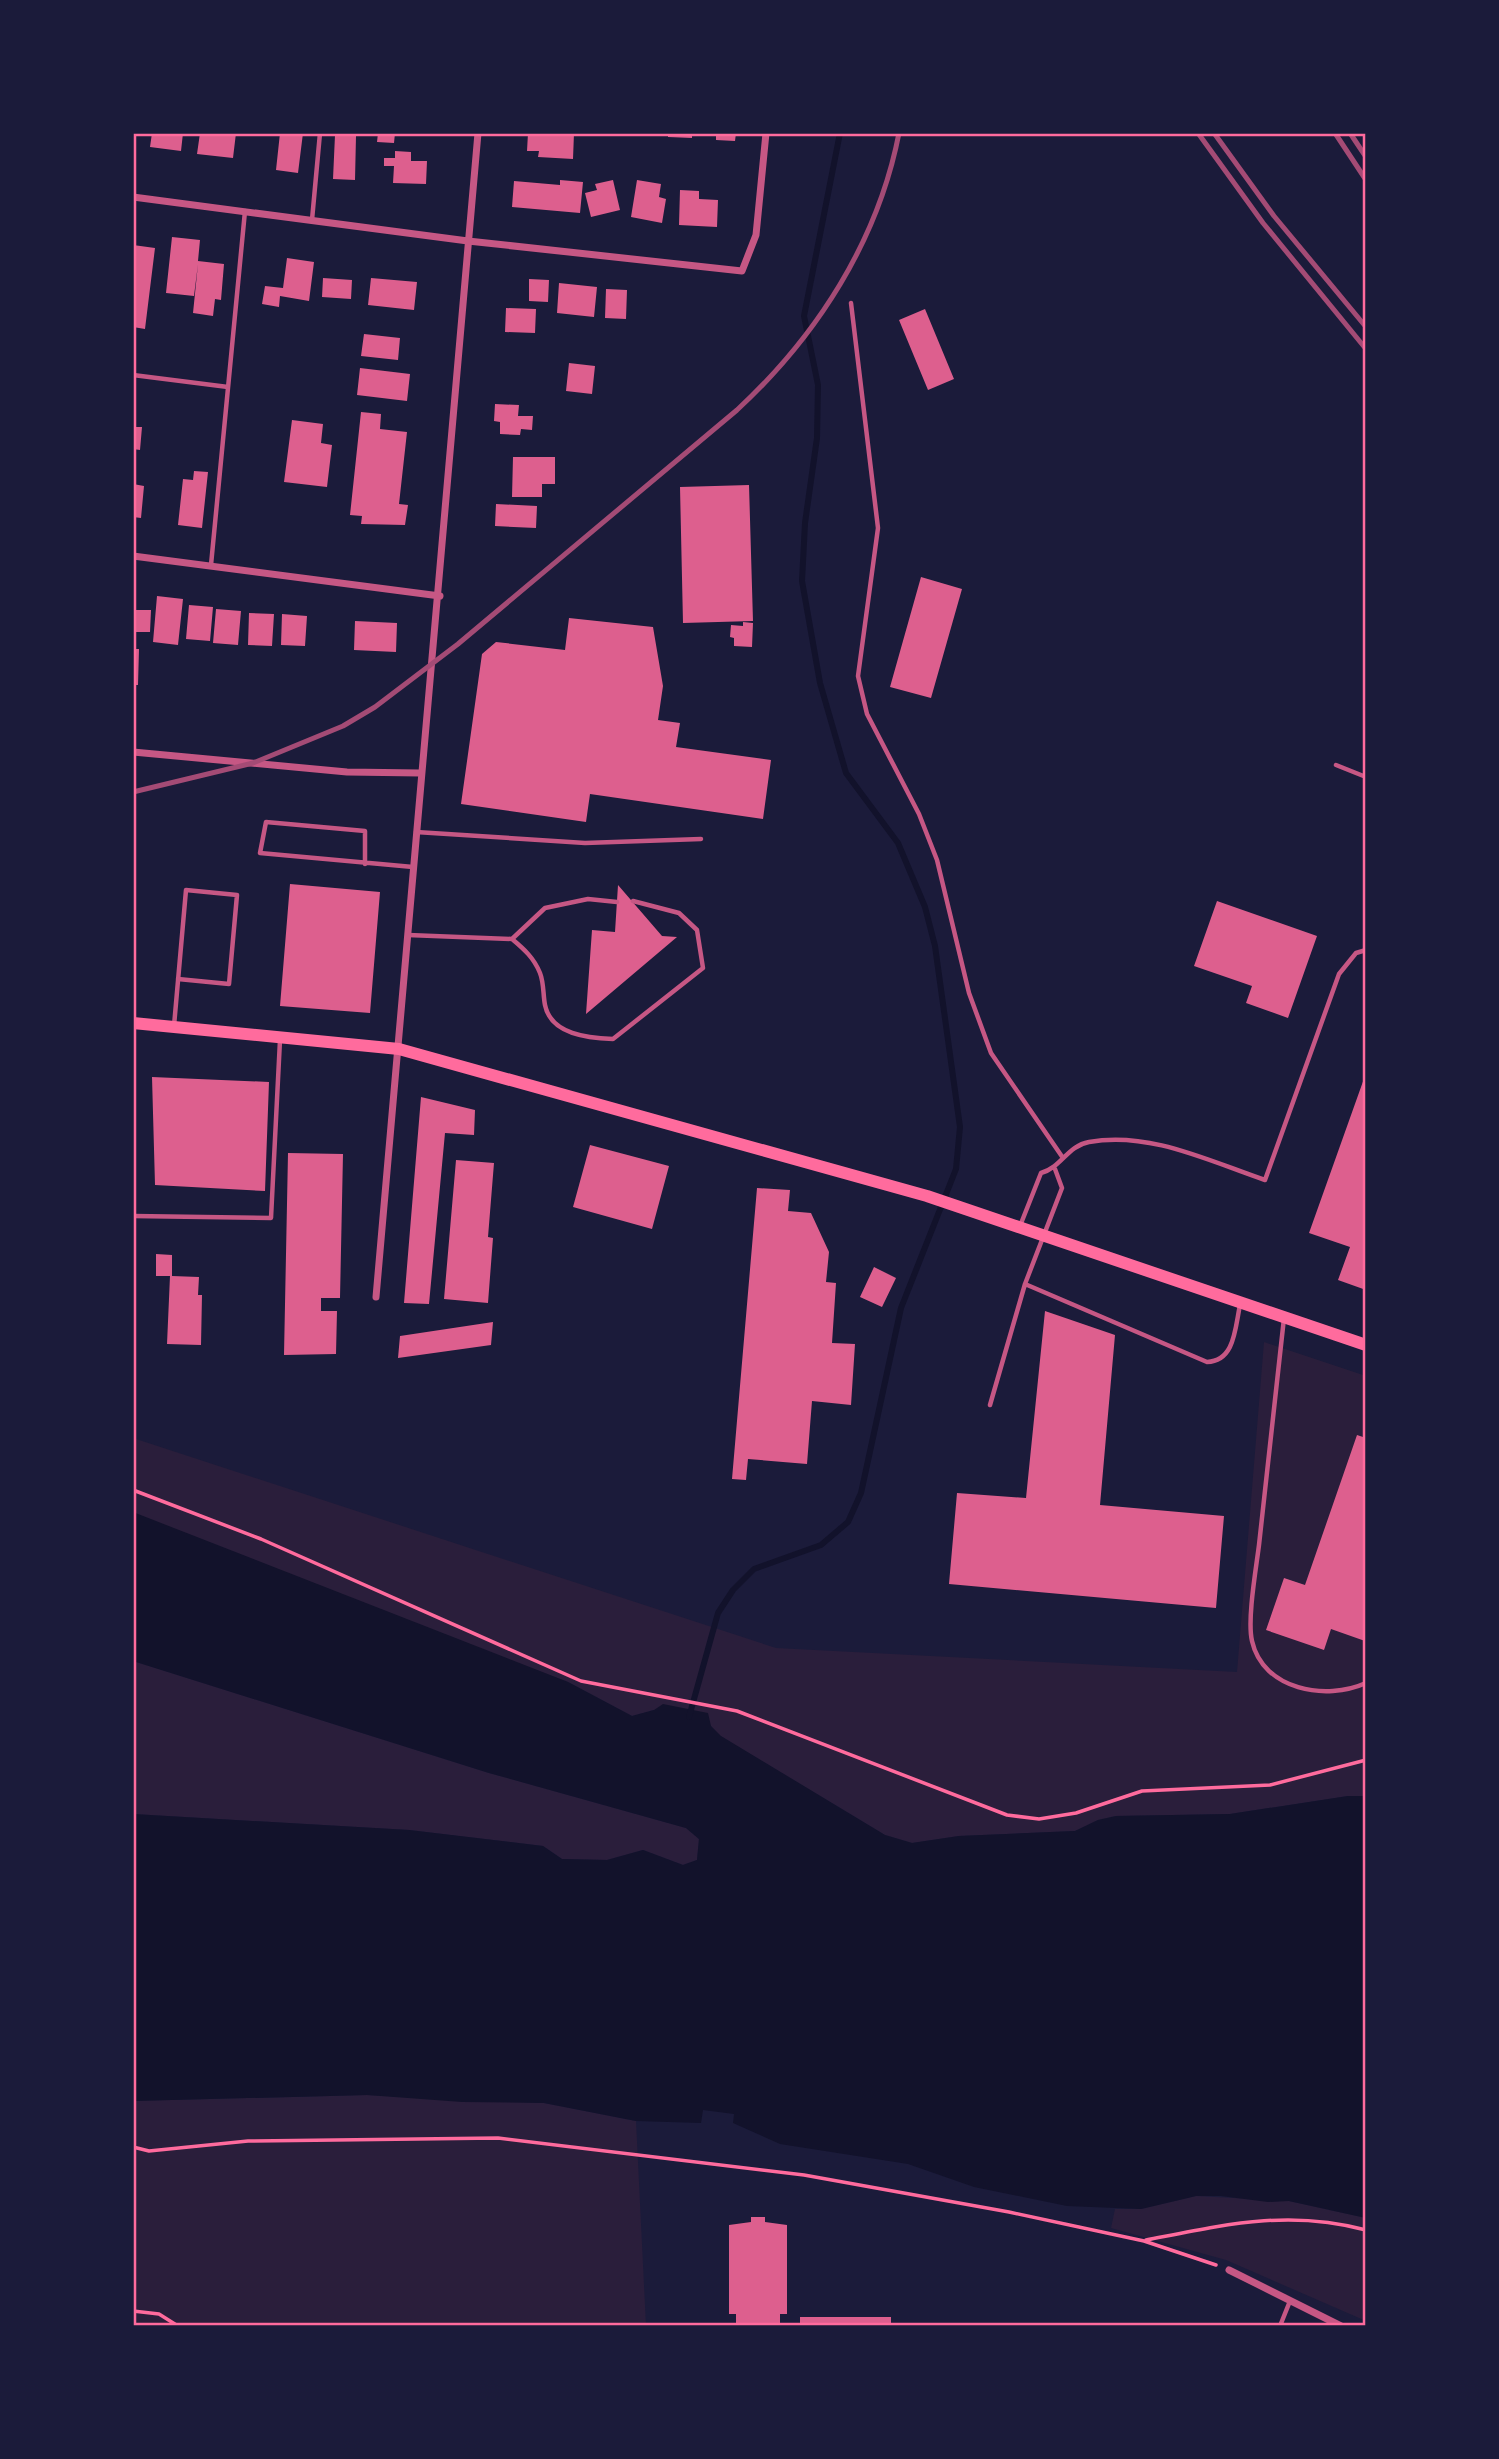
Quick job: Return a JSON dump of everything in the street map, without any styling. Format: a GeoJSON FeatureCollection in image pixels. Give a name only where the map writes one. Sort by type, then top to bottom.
{"type":"FeatureCollection","features":[{"type":"Feature","properties":{"kind":"main road"},"geometry":{"type":"LineString","coordinates":[[133,1023],[280,1035],[399,1049],[927,1196],[1366,1345]]}},
{"type":"Feature","properties":{"kind":"street"},"geometry":{"type":"LineString","coordinates":[[376,1297],[399,1049],[420,773],[440,596],[478,133]]}},
{"type":"Feature","properties":{"kind":"street"},"geometry":{"type":"LineString","coordinates":[[133,197],[468,241],[741,271],[756,235],[766,133]]}},
{"type":"Feature","properties":{"kind":"street"},"geometry":{"type":"LineString","coordinates":[[133,556],[440,596]]}},
{"type":"Feature","properties":{"kind":"street"},"geometry":{"type":"LineString","coordinates":[[133,752],[346,772],[420,773]]}},
{"type":"Feature","properties":{"kind":"street"},"geometry":{"type":"LineString","coordinates":[[1229,2270],[1340,2326]]}},
{"type":"Feature","properties":{"kind":"lane"},"geometry":{"type":"LineString","coordinates":[[312,220],[320,133]]}},
{"type":"Feature","properties":{"kind":"lane"},"geometry":{"type":"LineString","coordinates":[[211,565],[245,211]]}},
{"type":"Feature","properties":{"kind":"lane"},"geometry":{"type":"LineString","coordinates":[[850,303],[878,528],[859,676],[867,714],[919,814],[937,860],[969,993],[990,1052],[1062,1158]]}},
{"type":"Feature","properties":{"kind":"lane"},"geometry":{"type":"LineString","coordinates":[[133,375],[228,387]]}},
{"type":"Feature","properties":{"kind":"lane"},"geometry":{"type":"LineString","coordinates":[[1336,765],[1366,778]]}},
{"type":"Feature","properties":{"kind":"lane"},"geometry":{"type":"LineString","coordinates":[[365,864],[365,831],[266,822],[260,853],[365,864],[413,867]]}},
{"type":"Feature","properties":{"kind":"lane"},"geometry":{"type":"LineString","coordinates":[[416,832],[585,843],[701,839]]}},
{"type":"Feature","properties":{"kind":"lane"},"geometry":{"type":"LineString","coordinates":[[174,1027],[178,979],[186,890],[237,895],[229,984],[178,979]]}},
{"type":"Feature","properties":{"kind":"lane"},"geometry":{"type":"LineString","coordinates":[[512,939],[545,908],[588,899],[617,902]]}},
{"type":"Feature","properties":{"kind":"lane"},"geometry":{"type":"LineString","coordinates":[[407,935],[512,939],[529,954],[541,974],[545,1009],[561,1029],[591,1038],[613,1039],[703,968],[697,930],[679,913],[633,901]]}},
{"type":"Feature","properties":{"kind":"lane"},"geometry":{"type":"LineString","coordinates":[[1020,1227],[1041,1173],[1055,1169],[1072,1148],[1089,1142],[1148,1140],[1265,1180],[1339,974],[1356,953],[1366,950]]}},
{"type":"Feature","properties":{"kind":"lane"},"geometry":{"type":"LineString","coordinates":[[133,1216],[271,1218],[280,1035]]}},
{"type":"Feature","properties":{"kind":"lane"},"geometry":{"type":"LineString","coordinates":[[990,1405],[1025,1284],[1062,1188],[1055,1169]]}},
{"type":"Feature","properties":{"kind":"lane"},"geometry":{"type":"LineString","coordinates":[[1025,1284],[1207,1362],[1218,1362],[1229,1353],[1241,1301]]}},
{"type":"Feature","properties":{"kind":"lane"},"geometry":{"type":"LineString","coordinates":[[1284,1317],[1255,1574],[1251,1639],[1259,1659],[1279,1679],[1301,1689],[1349,1691],[1366,1684]]}},
{"type":"Feature","properties":{"kind":"lane"},"geometry":{"type":"LineString","coordinates":[[1280,2326],[1290,2300]]}},
{"type":"Feature","properties":{"kind":"path"},"geometry":{"type":"LineString","coordinates":[[133,1490],[261,1539],[582,1681],[737,1711],[1007,1815],[1038,1819],[1076,1813],[1142,1791],[1269,1785],[1366,1759]]}},
{"type":"Feature","properties":{"kind":"path"},"geometry":{"type":"LineString","coordinates":[[133,2147],[149,2151],[248,2140],[498,2138],[804,2175],[1009,2212],[1144,2241],[1229,2270]]}},
{"type":"Feature","properties":{"kind":"path"},"geometry":{"type":"LineString","coordinates":[[1144,2241],[1229,2222],[1282,2218],[1342,2224],[1366,2230]]}},
{"type":"Feature","properties":{"kind":"path"},"geometry":{"type":"LineString","coordinates":[[133,2311],[159,2314],[178,2326]]}},
{"type":"Feature","properties":{"kind":"shaded area"},"geometry":{"type":"Polygon","coordinates":[[[1264,1342],[1366,1376],[1366,1796],[1348,1796],[1230,1814],[1116,1816],[1098,1820],[1075,1831],[959,1836],[912,1843],[885,1835],[720,1736],[711,1726],[654,1710],[632,1716],[568,1682],[133,1522],[133,1438],[776,1648],[1237,1672],[1264,1342]]]}},
{"type":"Feature","properties":{"kind":"shaded area"},"geometry":{"type":"Polygon","coordinates":[[[133,1512],[568,1682],[632,1716],[654,1710],[663,1704],[708,1713],[711,1726],[721,1736],[885,1835],[912,1843],[959,1836],[1075,1831],[1098,1820],[1116,1816],[1230,1814],[1348,1796],[1366,1796],[1366,2218],[1289,2201],[1268,2202],[1221,2196],[1196,2196],[1141,2209],[1067,2206],[974,2187],[908,2164],[780,2144],[733,2123],[734,2114],[703,2110],[701,2123],[636,2121],[544,2103],[462,2102],[367,2095],[133,2101],[133,1814],[409,1830],[543,1846],[562,1859],[607,1860],[643,1850],[683,1865],[697,1860],[699,1839],[686,1828],[489,1773],[133,1661],[133,1512]]]}},
{"type":"Feature","properties":{"kind":"shaded area"},"geometry":{"type":"Polygon","coordinates":[[[133,1661],[489,1773],[686,1828],[699,1839],[697,1860],[683,1865],[643,1850],[607,1860],[562,1859],[543,1846],[409,1830],[133,1814],[133,1661]]]}},
{"type":"Feature","properties":{"kind":"shaded area"},"geometry":{"type":"Polygon","coordinates":[[[367,2095],[544,2103],[636,2121],[646,2326],[133,2326],[133,2101],[367,2095]]]}},
{"type":"Feature","properties":{"kind":"shaded area"},"geometry":{"type":"Polygon","coordinates":[[[1196,2196],[1289,2201],[1366,2218],[1366,2321],[1226,2260],[1111,2228],[1115,2209],[1141,2209],[1196,2196]]]}},
{"type":"Feature","properties":{"kind":"building"},"geometry":{"type":"Polygon","coordinates":[[[152,133],[183,133],[181,151],[150,147],[152,133]]]}},
{"type":"Feature","properties":{"kind":"building"},"geometry":{"type":"Polygon","coordinates":[[[200,133],[236,133],[233,158],[197,154],[200,133]]]}},
{"type":"Feature","properties":{"kind":"building"},"geometry":{"type":"Polygon","coordinates":[[[280,133],[303,133],[298,173],[276,170],[280,133]]]}},
{"type":"Feature","properties":{"kind":"building"},"geometry":{"type":"Polygon","coordinates":[[[378,133],[395,133],[394,143],[377,142],[378,133]]]}},
{"type":"Feature","properties":{"kind":"building"},"geometry":{"type":"Polygon","coordinates":[[[528,133],[574,133],[573,159],[538,157],[539,151],[527,151],[528,133]]]}},
{"type":"Feature","properties":{"kind":"building"},"geometry":{"type":"Polygon","coordinates":[[[668,133],[692,133],[692,138],[668,137],[668,133]]]}},
{"type":"Feature","properties":{"kind":"building"},"geometry":{"type":"Polygon","coordinates":[[[716,133],[736,133],[735,141],[716,140],[716,133]]]}},
{"type":"Feature","properties":{"kind":"building"},"geometry":{"type":"Polygon","coordinates":[[[335,135],[356,136],[355,180],[333,179],[335,135]]]}},
{"type":"Feature","properties":{"kind":"building"},"geometry":{"type":"Polygon","coordinates":[[[395,151],[411,152],[411,161],[427,161],[426,184],[393,183],[394,166],[384,166],[384,158],[395,158],[395,151]]]}},
{"type":"Feature","properties":{"kind":"building"},"geometry":{"type":"Polygon","coordinates":[[[560,180],[583,182],[580,213],[512,207],[514,181],[560,185],[560,180]]]}},
{"type":"Feature","properties":{"kind":"building"},"geometry":{"type":"Polygon","coordinates":[[[613,180],[620,210],[591,217],[585,193],[597,190],[595,184],[613,180]]]}},
{"type":"Feature","properties":{"kind":"building"},"geometry":{"type":"Polygon","coordinates":[[[637,180],[661,184],[659,197],[666,199],[662,223],[631,217],[637,180]]]}},
{"type":"Feature","properties":{"kind":"building"},"geometry":{"type":"Polygon","coordinates":[[[680,190],[699,191],[699,199],[718,200],[717,227],[679,225],[680,190]]]}},
{"type":"Feature","properties":{"kind":"building"},"geometry":{"type":"Polygon","coordinates":[[[172,237],[200,240],[198,261],[224,264],[221,300],[215,299],[213,316],[193,313],[198,264],[194,296],[166,293],[172,237]]]}},
{"type":"Feature","properties":{"kind":"building"},"geometry":{"type":"Polygon","coordinates":[[[133,245],[155,248],[145,329],[133,327],[133,245]]]}},
{"type":"Feature","properties":{"kind":"building"},"geometry":{"type":"Polygon","coordinates":[[[287,258],[314,262],[309,301],[280,296],[279,307],[262,304],[265,286],[283,288],[287,258]]]}},
{"type":"Feature","properties":{"kind":"building"},"geometry":{"type":"Polygon","coordinates":[[[323,278],[352,280],[351,299],[322,297],[323,278]]]}},
{"type":"Feature","properties":{"kind":"building"},"geometry":{"type":"Polygon","coordinates":[[[371,278],[417,282],[414,310],[368,305],[371,278]]]}},
{"type":"Feature","properties":{"kind":"building"},"geometry":{"type":"Polygon","coordinates":[[[529,279],[549,280],[548,302],[529,301],[529,279]]]}},
{"type":"Feature","properties":{"kind":"building"},"geometry":{"type":"Polygon","coordinates":[[[559,283],[597,287],[594,317],[557,313],[559,283]]]}},
{"type":"Feature","properties":{"kind":"building"},"geometry":{"type":"Polygon","coordinates":[[[606,289],[627,290],[626,319],[605,318],[606,289]]]}},
{"type":"Feature","properties":{"kind":"building"},"geometry":{"type":"Polygon","coordinates":[[[506,308],[536,309],[535,333],[505,332],[506,308]]]}},
{"type":"Feature","properties":{"kind":"building"},"geometry":{"type":"Polygon","coordinates":[[[925,309],[954,379],[928,390],[899,320],[925,309]]]}},
{"type":"Feature","properties":{"kind":"building"},"geometry":{"type":"Polygon","coordinates":[[[364,334],[400,338],[398,360],[361,356],[364,334]]]}},
{"type":"Feature","properties":{"kind":"building"},"geometry":{"type":"Polygon","coordinates":[[[569,363],[595,366],[592,394],[566,391],[569,363]]]}},
{"type":"Feature","properties":{"kind":"building"},"geometry":{"type":"Polygon","coordinates":[[[360,368],[410,374],[407,401],[357,395],[360,368]]]}},
{"type":"Feature","properties":{"kind":"building"},"geometry":{"type":"Polygon","coordinates":[[[495,404],[519,405],[518,416],[533,416],[532,430],[521,429],[520,435],[500,434],[500,422],[494,421],[495,404]]]}},
{"type":"Feature","properties":{"kind":"building"},"geometry":{"type":"Polygon","coordinates":[[[361,412],[381,414],[380,429],[407,432],[399,504],[408,505],[405,525],[361,524],[362,516],[350,515],[361,412]]]}},
{"type":"Feature","properties":{"kind":"building"},"geometry":{"type":"Polygon","coordinates":[[[292,420],[323,424],[321,443],[332,445],[327,487],[284,482],[292,420]]]}},
{"type":"Feature","properties":{"kind":"building"},"geometry":{"type":"Polygon","coordinates":[[[133,427],[142,427],[140,450],[133,449],[133,427]]]}},
{"type":"Feature","properties":{"kind":"building"},"geometry":{"type":"Polygon","coordinates":[[[513,457],[555,457],[555,484],[542,484],[542,497],[512,497],[513,457]]]}},
{"type":"Feature","properties":{"kind":"building"},"geometry":{"type":"Polygon","coordinates":[[[194,471],[208,472],[202,528],[178,525],[183,479],[193,480],[194,471]]]}},
{"type":"Feature","properties":{"kind":"building"},"geometry":{"type":"Polygon","coordinates":[[[133,484],[144,486],[141,518],[133,517],[133,484]]]}},
{"type":"Feature","properties":{"kind":"building"},"geometry":{"type":"Polygon","coordinates":[[[749,485],[753,621],[683,623],[680,487],[749,485]]]}},
{"type":"Feature","properties":{"kind":"building"},"geometry":{"type":"Polygon","coordinates":[[[496,504],[537,506],[536,528],[495,526],[496,504]]]}},
{"type":"Feature","properties":{"kind":"building"},"geometry":{"type":"Polygon","coordinates":[[[921,577],[962,589],[931,698],[890,687],[921,577]]]}},
{"type":"Feature","properties":{"kind":"building"},"geometry":{"type":"Polygon","coordinates":[[[157,596],[183,599],[178,645],[153,642],[157,596]]]}},
{"type":"Feature","properties":{"kind":"building"},"geometry":{"type":"Polygon","coordinates":[[[189,605],[213,607],[210,641],[186,639],[189,605]]]}},
{"type":"Feature","properties":{"kind":"building"},"geometry":{"type":"Polygon","coordinates":[[[216,609],[241,611],[238,645],[213,643],[216,609]]]}},
{"type":"Feature","properties":{"kind":"building"},"geometry":{"type":"Polygon","coordinates":[[[134,610],[151,610],[150,632],[133,632],[134,610]]]}},
{"type":"Feature","properties":{"kind":"building"},"geometry":{"type":"Polygon","coordinates":[[[249,613],[274,614],[272,646],[248,645],[249,613]]]}},
{"type":"Feature","properties":{"kind":"building"},"geometry":{"type":"Polygon","coordinates":[[[282,614],[307,616],[305,646],[281,645],[282,614]]]}},
{"type":"Feature","properties":{"kind":"building"},"geometry":{"type":"Polygon","coordinates":[[[569,618],[653,627],[663,686],[658,720],[680,723],[676,747],[771,760],[763,819],[590,794],[586,822],[461,804],[482,654],[496,642],[565,650],[569,618]]]}},
{"type":"Feature","properties":{"kind":"building"},"geometry":{"type":"Polygon","coordinates":[[[355,621],[397,623],[396,652],[354,650],[355,621]]]}},
{"type":"Feature","properties":{"kind":"building"},"geometry":{"type":"Polygon","coordinates":[[[743,622],[753,623],[752,647],[734,646],[734,638],[730,637],[731,625],[743,626],[743,622]]]}},
{"type":"Feature","properties":{"kind":"building"},"geometry":{"type":"Polygon","coordinates":[[[133,649],[139,649],[138,685],[133,685],[133,649]]]}},
{"type":"Feature","properties":{"kind":"building"},"geometry":{"type":"Polygon","coordinates":[[[290,884],[380,892],[370,1013],[280,1006],[290,884]]]}},
{"type":"Feature","properties":{"kind":"building"},"geometry":{"type":"Polygon","coordinates":[[[618,885],[662,936],[677,937],[586,1014],[592,930],[615,932],[618,885]]]}},
{"type":"Feature","properties":{"kind":"building"},"geometry":{"type":"Polygon","coordinates":[[[1217,901],[1317,936],[1288,1018],[1246,1003],[1252,986],[1194,966],[1217,901]]]}},
{"type":"Feature","properties":{"kind":"building"},"geometry":{"type":"Polygon","coordinates":[[[1366,1073],[1366,1290],[1338,1280],[1350,1247],[1309,1233],[1366,1073]]]}},
{"type":"Feature","properties":{"kind":"building"},"geometry":{"type":"Polygon","coordinates":[[[152,1077],[269,1082],[265,1191],[155,1185],[152,1077]]]}},
{"type":"Feature","properties":{"kind":"building"},"geometry":{"type":"Polygon","coordinates":[[[133,1081],[136,1081],[136,1109],[133,1109],[133,1081]]]}},
{"type":"Feature","properties":{"kind":"building"},"geometry":{"type":"Polygon","coordinates":[[[421,1097],[475,1110],[474,1135],[445,1133],[429,1304],[404,1303],[421,1097]]]}},
{"type":"Feature","properties":{"kind":"building"},"geometry":{"type":"Polygon","coordinates":[[[590,1145],[669,1166],[652,1229],[573,1207],[590,1145]]]}},
{"type":"Feature","properties":{"kind":"building"},"geometry":{"type":"Polygon","coordinates":[[[288,1153],[343,1154],[340,1298],[321,1298],[321,1311],[337,1311],[336,1354],[284,1355],[288,1153]]]}},
{"type":"Feature","properties":{"kind":"building"},"geometry":{"type":"Polygon","coordinates":[[[456,1160],[494,1163],[488,1237],[493,1238],[488,1303],[444,1299],[456,1160]]]}},
{"type":"Feature","properties":{"kind":"building"},"geometry":{"type":"Polygon","coordinates":[[[757,1188],[790,1190],[788,1211],[811,1213],[829,1252],[826,1282],[836,1283],[832,1343],[855,1344],[851,1405],[812,1401],[807,1464],[748,1459],[746,1480],[732,1479],[757,1188]]]}},
{"type":"Feature","properties":{"kind":"building"},"geometry":{"type":"Polygon","coordinates":[[[156,1254],[172,1255],[172,1276],[199,1277],[198,1295],[202,1295],[201,1345],[167,1344],[170,1276],[156,1276],[156,1254]]]}},
{"type":"Feature","properties":{"kind":"building"},"geometry":{"type":"Polygon","coordinates":[[[874,1267],[896,1278],[882,1307],[860,1297],[874,1267]]]}},
{"type":"Feature","properties":{"kind":"building"},"geometry":{"type":"Polygon","coordinates":[[[1045,1311],[1115,1335],[1100,1505],[1224,1516],[1216,1608],[949,1584],[957,1493],[1026,1498],[1045,1311]]]}},
{"type":"Feature","properties":{"kind":"building"},"geometry":{"type":"Polygon","coordinates":[[[493,1322],[491,1345],[398,1358],[400,1336],[493,1322]]]}},
{"type":"Feature","properties":{"kind":"building"},"geometry":{"type":"Polygon","coordinates":[[[1357,1435],[1366,1438],[1366,1637],[1365,1641],[1331,1629],[1324,1650],[1266,1630],[1284,1578],[1305,1585],[1357,1435]]]}},
{"type":"Feature","properties":{"kind":"building"},"geometry":{"type":"Polygon","coordinates":[[[751,2217],[765,2217],[765,2222],[787,2225],[787,2314],[780,2314],[780,2326],[736,2326],[736,2314],[729,2314],[729,2225],[751,2222],[751,2217]]]}},
{"type":"Feature","properties":{"kind":"building"},"geometry":{"type":"Polygon","coordinates":[[[800,2317],[891,2317],[891,2326],[800,2326],[800,2317]]]}},
{"type":"Feature","properties":{"kind":"waterway"},"geometry":{"type":"LineString","coordinates":[[689,1717],[718,1613],[733,1590],[754,1569],[821,1545],[848,1522],[861,1493],[901,1308],[956,1169],[960,1127],[935,946],[925,907],[898,843],[846,773],[820,683],[802,581],[805,523],[817,438],[818,385],[804,316],[840,133]]}},
{"type":"Feature","properties":{"kind":"railway"},"geometry":{"type":"LineString","coordinates":[[133,792],[253,763],[343,726],[375,707],[458,644],[737,410],[793,351],[840,284],[860,249],[876,211],[899,133]]}},
{"type":"Feature","properties":{"kind":"railway"},"geometry":{"type":"LineString","coordinates":[[1198,133],[1263,223],[1366,349]]}},
{"type":"Feature","properties":{"kind":"railway"},"geometry":{"type":"LineString","coordinates":[[1214,133],[1274,216],[1366,327]]}},
{"type":"Feature","properties":{"kind":"railway"},"geometry":{"type":"LineString","coordinates":[[1335,133],[1366,180]]}},
{"type":"Feature","properties":{"kind":"railway"},"geometry":{"type":"LineString","coordinates":[[1350,133],[1366,157]]}}]}
